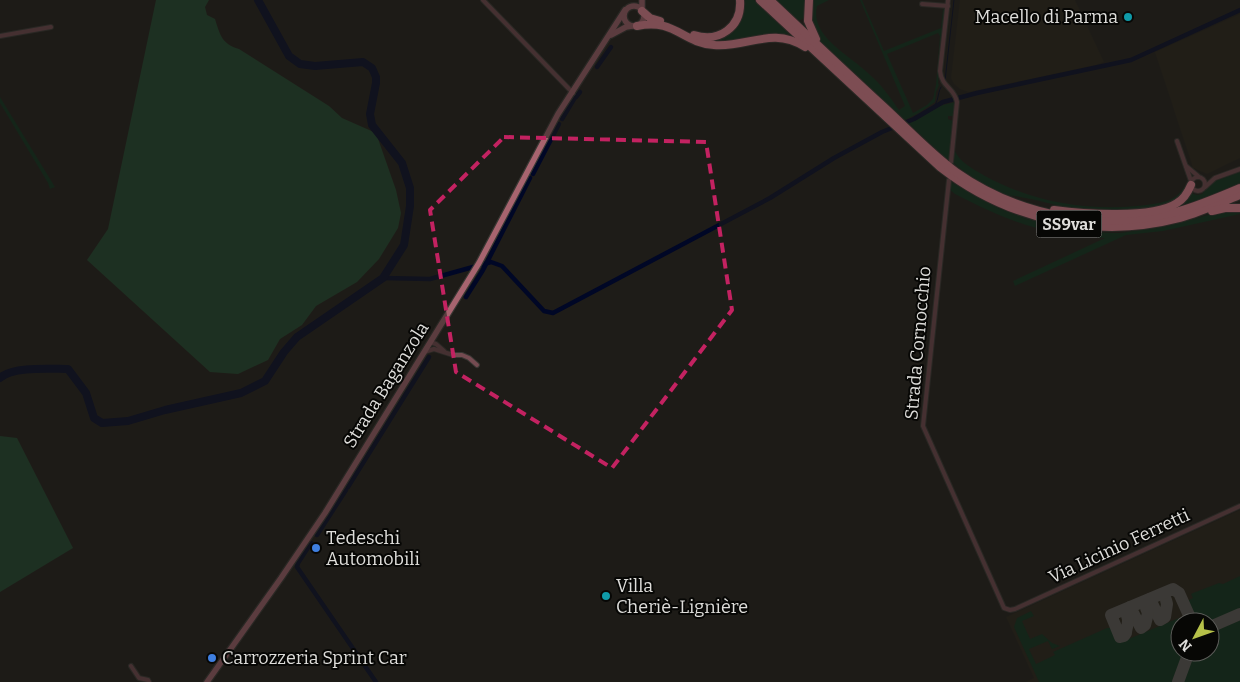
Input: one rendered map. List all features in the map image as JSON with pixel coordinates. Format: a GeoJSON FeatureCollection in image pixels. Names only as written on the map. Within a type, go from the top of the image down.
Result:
{"type":"FeatureCollection","features":[{"type":"Feature","properties":{"kind":"highway"},"geometry":{"type":"LineString","coordinates":[[642,11],[652,19],[694,35],[713,37],[726,32],[734,24],[739,13],[740,0]]}},
{"type":"Feature","properties":{"kind":"highway","name":"SS9var"},"geometry":{"type":"LineString","coordinates":[[760,0],[853,87],[879,107]]}},
{"type":"Feature","properties":{"kind":"highway","name":"SS9var"},"geometry":{"type":"LineString","coordinates":[[770,0],[837,63],[940,167],[963,184],[989,199],[1048,220],[1082,226],[1111,227],[1146,225],[1189,215],[1240,195]]}},
{"type":"Feature","properties":{"kind":"highway"},"geometry":{"type":"LineString","coordinates":[[809,0],[808,18],[812,32],[816,40],[832,55],[837,63]]}},
{"type":"Feature","properties":{"kind":"highway"},"geometry":{"type":"LineString","coordinates":[[635,26],[663,25],[697,41],[714,45],[765,38],[790,39],[808,49],[853,87]]}},
{"type":"Feature","properties":{"kind":"highway","name":"SS9var"},"geometry":{"type":"LineString","coordinates":[[918,144],[965,177],[1008,200],[1066,217],[1126,220],[1156,216],[1182,210],[1240,188]]}},
{"type":"Feature","properties":{"kind":"highway"},"geometry":{"type":"LineString","coordinates":[[1008,200],[1074,212],[1130,213],[1156,210],[1174,205],[1185,196],[1191,183]]}},
{"type":"Feature","properties":{"kind":"highway"},"geometry":{"type":"LineString","coordinates":[[1146,225],[1166,224],[1219,209],[1240,208]]}},
{"type":"Feature","properties":{"kind":"main road","name":"Strada Baganzola"},"geometry":{"type":"LineString","coordinates":[[207,682],[315,529],[479,264],[549,131],[627,9],[638,0]]}},
{"type":"Feature","properties":{"kind":"main road"},"geometry":{"type":"LineString","coordinates":[[611,35],[626,27],[635,26],[644,19],[642,0]]}},
{"type":"Feature","properties":{"kind":"main road"},"geometry":{"type":"LineString","coordinates":[[635,26],[627,24],[624,20],[627,9],[636,6],[642,11]]}},
{"type":"Feature","properties":{"kind":"street"},"geometry":{"type":"LineString","coordinates":[[483,0],[573,93]]}},
{"type":"Feature","properties":{"kind":"street"},"geometry":{"type":"LineString","coordinates":[[948,0],[940,71],[941,80],[956,96],[957,102],[951,162]]}},
{"type":"Feature","properties":{"kind":"street"},"geometry":{"type":"LineString","coordinates":[[922,4],[948,6]]}},
{"type":"Feature","properties":{"kind":"street"},"geometry":{"type":"LineString","coordinates":[[0,36],[52,28]]}},
{"type":"Feature","properties":{"kind":"street"},"geometry":{"type":"LineString","coordinates":[[1177,141],[1191,183],[1196,191],[1200,191],[1216,177]]}},
{"type":"Feature","properties":{"kind":"street"},"geometry":{"type":"LineString","coordinates":[[1185,164],[1205,182],[1204,188]]}},
{"type":"Feature","properties":{"kind":"street"},"geometry":{"type":"LineString","coordinates":[[1191,183],[1194,177],[1216,177],[1240,169]]}},
{"type":"Feature","properties":{"kind":"street","name":"Strada Cornocchio"},"geometry":{"type":"LineString","coordinates":[[949,180],[923,426],[999,599],[1004,608],[1008,610]]}},
{"type":"Feature","properties":{"kind":"street"},"geometry":{"type":"LineString","coordinates":[[436,332],[436,341],[439,348]]}},
{"type":"Feature","properties":{"kind":"street"},"geometry":{"type":"LineString","coordinates":[[430,342],[435,343],[446,352],[469,358],[477,365]]}},
{"type":"Feature","properties":{"kind":"street"},"geometry":{"type":"LineString","coordinates":[[423,353],[430,349],[439,348]]}},
{"type":"Feature","properties":{"kind":"street","name":"Via Licinio Ferretti"},"geometry":{"type":"LineString","coordinates":[[1008,610],[1015,609],[1240,506]]}},
{"type":"Feature","properties":{"kind":"street"},"geometry":{"type":"LineString","coordinates":[[131,666],[139,678],[149,682]]}},
{"type":"Feature","properties":{"kind":"highlighted area"},"geometry":{"type":"Polygon","coordinates":[[[504,137],[706,142],[732,310],[612,468],[456,372],[430,210],[504,137]]]}},
{"type":"Feature","properties":{"kind":"shaded area"},"geometry":{"type":"Polygon","coordinates":[[[960,0],[1075,0],[1104,62],[969,92],[960,89],[951,78],[960,0]]]}},
{"type":"Feature","properties":{"kind":"shaded area"},"geometry":{"type":"Polygon","coordinates":[[[1240,14],[1240,158],[1207,174],[1193,168],[1155,52],[1240,14]]]}},
{"type":"Feature","properties":{"kind":"shaded area"},"geometry":{"type":"Polygon","coordinates":[[[1240,510],[1240,682],[1026,682],[1034,678],[1006,617],[1240,510]]]}},
{"type":"Feature","properties":{"kind":"green space"},"geometry":{"type":"Polygon","coordinates":[[[156,0],[209,0],[205,7],[207,15],[215,19],[225,42],[329,106],[342,118],[376,133],[396,190],[401,213],[398,228],[379,259],[357,282],[316,306],[302,325],[280,339],[268,360],[238,374],[210,372],[87,260],[108,229],[156,0]]]}},
{"type":"Feature","properties":{"kind":"green space"},"geometry":{"type":"Polygon","coordinates":[[[743,0],[754,0],[789,34],[721,43],[710,41],[724,36],[735,27],[739,22],[743,0]]]}},
{"type":"Feature","properties":{"kind":"green space"},"geometry":{"type":"Polygon","coordinates":[[[776,0],[807,0],[804,17],[798,20],[776,0]]]}},
{"type":"Feature","properties":{"kind":"green space"},"geometry":{"type":"Polygon","coordinates":[[[811,0],[829,0],[817,6],[816,17],[819,27],[833,44],[877,82],[899,110],[905,106],[860,0],[862,0],[884,51],[941,28],[943,9],[945,10],[939,85],[935,102],[905,120],[817,38],[811,27],[811,0]],[[938,33],[887,54],[913,113],[933,99],[940,36],[938,33]]]}},
{"type":"Feature","properties":{"kind":"green space"},"geometry":{"type":"Polygon","coordinates":[[[0,97],[55,187],[50,189],[0,103],[0,97]]]}},
{"type":"Feature","properties":{"kind":"green space"},"geometry":{"type":"Polygon","coordinates":[[[955,102],[954,116],[948,116],[948,119],[953,121],[949,161],[908,123],[939,106],[955,102]]]}},
{"type":"Feature","properties":{"kind":"green space"},"geometry":{"type":"Polygon","coordinates":[[[954,149],[959,158],[967,165],[1003,185],[1040,198],[1078,205],[1117,207],[1159,203],[1175,196],[1186,184],[1183,194],[1174,201],[1161,206],[1130,211],[1082,210],[1008,195],[994,190],[952,162],[954,149]]]}},
{"type":"Feature","properties":{"kind":"green space"},"geometry":{"type":"Polygon","coordinates":[[[1240,172],[1240,183],[1199,200],[1174,207],[1191,193],[1202,194],[1212,182],[1240,172]]]}},
{"type":"Feature","properties":{"kind":"green space"},"geometry":{"type":"Polygon","coordinates":[[[951,182],[998,208],[1027,219],[1080,232],[1120,233],[1168,226],[1215,213],[1240,210],[1240,214],[1163,231],[1126,235],[1015,286],[1013,281],[1105,238],[1064,234],[1010,219],[955,194],[950,190],[951,182]]]}},
{"type":"Feature","properties":{"kind":"green space"},"geometry":{"type":"Polygon","coordinates":[[[0,436],[17,438],[73,548],[0,592],[0,436]]]}},
{"type":"Feature","properties":{"kind":"green space"},"geometry":{"type":"Polygon","coordinates":[[[1240,576],[1240,608],[1220,618],[1220,612],[1193,612],[1189,602],[1193,598],[1191,594],[1219,583],[1223,584],[1240,576]]]}},
{"type":"Feature","properties":{"kind":"green space"},"geometry":{"type":"Polygon","coordinates":[[[1031,611],[1034,616],[1022,621],[1030,639],[1042,634],[1052,643],[1060,646],[1052,649],[1048,641],[1029,649],[1036,664],[1055,655],[1053,652],[1107,628],[1113,628],[1119,643],[1170,622],[1170,662],[1180,662],[1172,682],[1039,682],[1014,627],[1017,618],[1031,611]]]}},
{"type":"Feature","properties":{"kind":"green space"},"geometry":{"type":"Polygon","coordinates":[[[1240,620],[1240,682],[1183,682],[1191,662],[1220,662],[1220,629],[1240,620]]]}},
{"type":"Feature","properties":{"kind":"waterway"},"geometry":{"type":"LineString","coordinates":[[0,378],[6,374],[22,370],[68,369],[86,393],[94,418],[102,423],[128,421],[165,410],[241,393],[265,381],[284,352],[297,337],[383,278],[404,245],[410,206],[410,188],[402,163],[372,125],[370,114],[376,83],[376,77],[372,68],[363,62],[315,66],[300,64],[289,56],[258,0]]}},
{"type":"Feature","properties":{"kind":"waterway"},"geometry":{"type":"LineString","coordinates":[[945,81],[954,0]]}},
{"type":"Feature","properties":{"kind":"waterway"},"geometry":{"type":"LineString","coordinates":[[383,278],[430,279],[491,262],[502,266],[544,311],[553,313],[770,198],[834,158],[882,132],[914,119],[943,102],[1131,60],[1240,10]]}},
{"type":"Feature","properties":{"kind":"waterway"},"geometry":{"type":"LineString","coordinates":[[597,67],[611,47]]}},
{"type":"Feature","properties":{"kind":"waterway"},"geometry":{"type":"LineString","coordinates":[[933,107],[941,87]]}},
{"type":"Feature","properties":{"kind":"waterway"},"geometry":{"type":"LineString","coordinates":[[576,97],[580,92]]}},
{"type":"Feature","properties":{"kind":"waterway"},"geometry":{"type":"LineString","coordinates":[[562,119],[574,99]]}},
{"type":"Feature","properties":{"kind":"waterway"},"geometry":{"type":"LineString","coordinates":[[533,174],[559,124]]}},
{"type":"Feature","properties":{"kind":"waterway"},"geometry":{"type":"LineString","coordinates":[[466,297],[483,270],[530,178]]}},
{"type":"Feature","properties":{"kind":"waterway"},"geometry":{"type":"LineString","coordinates":[[348,487],[429,357]]}},
{"type":"Feature","properties":{"kind":"waterway"},"geometry":{"type":"LineString","coordinates":[[317,535],[346,490]]}},
{"type":"Feature","properties":{"kind":"waterway"},"geometry":{"type":"LineString","coordinates":[[311,543],[297,567],[376,682]]}},
{"type":"Feature","properties":{"kind":"taxiway"},"geometry":{"type":"LineString","coordinates":[[1127,616],[1126,633],[1120,637],[1111,615],[1173,589],[1179,593],[1188,612]]}},
{"type":"Feature","properties":{"kind":"taxiway"},"geometry":{"type":"LineString","coordinates":[[1150,599],[1160,620],[1165,617],[1166,600]]}},
{"type":"Feature","properties":{"kind":"taxiway"},"geometry":{"type":"LineString","coordinates":[[1130,607],[1141,628],[1145,625],[1148,613],[1146,608]]}},
{"type":"Feature","properties":{"kind":"taxiway"},"geometry":{"type":"LineString","coordinates":[[1220,623],[1240,614]]}},
{"type":"Feature","properties":{"kind":"taxiway"},"geometry":{"type":"LineString","coordinates":[[1178,682],[1185,662]]}},
{"type":"Feature","properties":{"kind":"place","name":"Macello di Parma"},"geometry":{"type":"Point","coordinates":[1128,17]}},
{"type":"Feature","properties":{"kind":"place","name":"Tedeschi Automobili"},"geometry":{"type":"Point","coordinates":[316,548]}},
{"type":"Feature","properties":{"kind":"place","name":"Villa Cheriè-Lignière"},"geometry":{"type":"Point","coordinates":[606,596]}},
{"type":"Feature","properties":{"kind":"place","name":"Carrozzeria Sprint Car"},"geometry":{"type":"Point","coordinates":[212,658]}}]}
